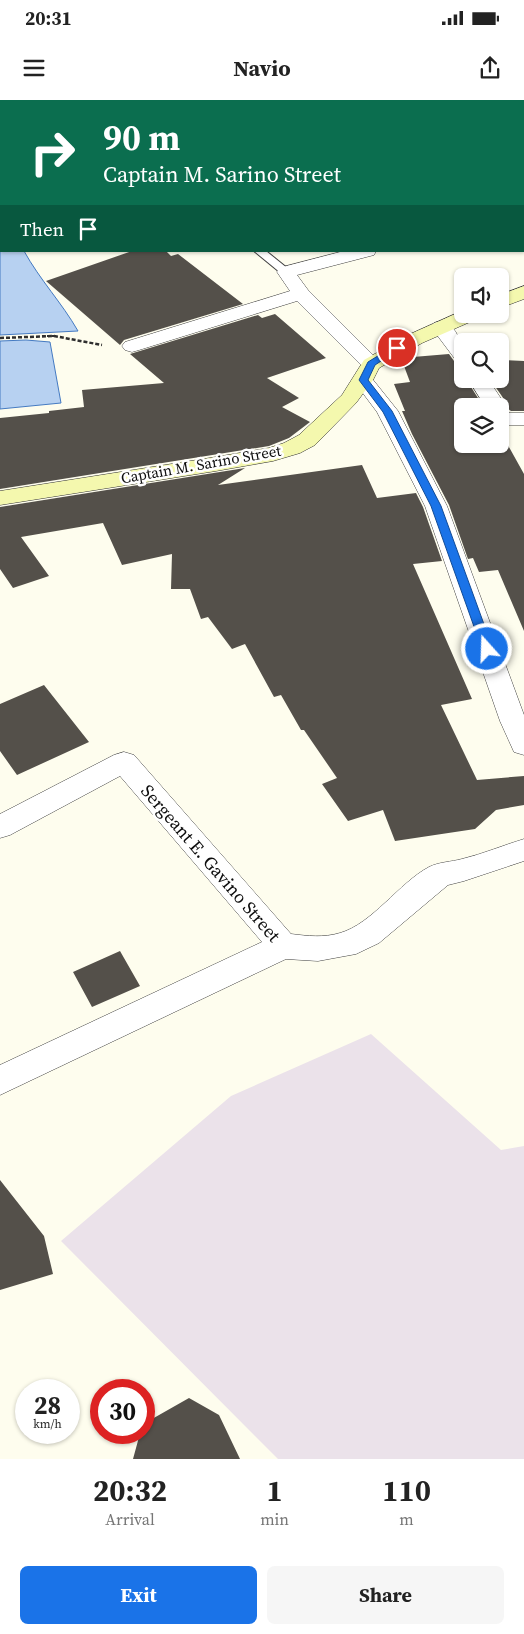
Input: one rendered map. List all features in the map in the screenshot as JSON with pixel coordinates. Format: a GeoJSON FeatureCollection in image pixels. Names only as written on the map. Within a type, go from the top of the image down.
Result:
{"type":"FeatureCollection","features":[{"type":"Feature","properties":{"kind":"street"},"geometry":{"type":"LineString","coordinates":[[363,252],[286,272],[367,372],[436,506],[519,720],[524,746]]}},
{"type":"Feature","properties":{"kind":"street"},"geometry":{"type":"LineString","coordinates":[[509,298],[524,292]]}},
{"type":"Feature","properties":{"kind":"street"},"geometry":{"type":"LineString","coordinates":[[132,346],[302,294]]}},
{"type":"Feature","properties":{"kind":"street","name":"Captain M. Sarino Street"},"geometry":{"type":"LineString","coordinates":[[0,498],[216,464],[273,454],[292,448],[306,440],[349,399],[367,372],[397,348],[454,322]]}},
{"type":"Feature","properties":{"kind":"street"},"geometry":{"type":"LineString","coordinates":[[441,327],[454,344]]}},
{"type":"Feature","properties":{"kind":"street"},"geometry":{"type":"LineString","coordinates":[[509,419],[524,418]]}},
{"type":"Feature","properties":{"kind":"street","name":"Sergeant E. Gavino Street"},"geometry":{"type":"LineString","coordinates":[[0,827],[124,762],[283,946],[0,1081]]}},
{"type":"Feature","properties":{"kind":"street"},"geometry":{"type":"LineString","coordinates":[[283,946],[318,949],[345,945],[368,934],[440,875],[464,870],[524,850]]}},
{"type":"Feature","properties":{"kind":"lane"},"geometry":{"type":"LineString","coordinates":[[260,252],[286,272]]}},
{"type":"Feature","properties":{"kind":"path"},"geometry":{"type":"LineString","coordinates":[[0,338],[54,336],[112,348],[132,346]]}},
{"type":"Feature","properties":{"kind":"shaded area"},"geometry":{"type":"Polygon","coordinates":[[[371,1034],[501,1150],[524,1146],[524,1459],[278,1459],[61,1241],[231,1096],[371,1034]]]}},
{"type":"Feature","properties":{"kind":"water"},"geometry":{"type":"Polygon","coordinates":[[[0,252],[25,252],[78,331],[0,335],[0,252]]]}},
{"type":"Feature","properties":{"kind":"water"},"geometry":{"type":"Polygon","coordinates":[[[26,340],[50,342],[61,403],[0,409],[0,341],[26,340]]]}},
{"type":"Feature","properties":{"kind":"building"},"geometry":{"type":"Polygon","coordinates":[[[129,252],[167,252],[171,256],[178,254],[243,304],[124,340],[120,345],[46,281],[129,252]]]}},
{"type":"Feature","properties":{"kind":"building"},"geometry":{"type":"Polygon","coordinates":[[[275,314],[326,358],[267,378],[299,398],[282,407],[310,422],[289,438],[269,446],[0,489],[0,418],[84,407],[82,390],[164,383],[130,354],[258,315],[262,318],[275,314]]]}},
{"type":"Feature","properties":{"kind":"building"},"geometry":{"type":"Polygon","coordinates":[[[449,354],[454,361],[454,388],[472,388],[478,398],[454,398],[454,453],[509,453],[509,447],[524,474],[524,631],[498,570],[479,572],[473,558],[468,559],[449,505],[402,411],[405,411],[394,384],[410,382],[401,358],[449,354]]]}},
{"type":"Feature","properties":{"kind":"building"},"geometry":{"type":"Polygon","coordinates":[[[509,360],[524,361],[524,411],[511,411],[509,410],[509,398],[503,398],[496,388],[509,388],[509,360]]]}},
{"type":"Feature","properties":{"kind":"building"},"geometry":{"type":"Polygon","coordinates":[[[362,465],[377,498],[416,493],[423,507],[442,561],[413,564],[472,699],[441,705],[477,780],[524,776],[524,805],[496,810],[475,829],[395,841],[383,810],[348,821],[322,784],[337,778],[304,730],[301,730],[281,695],[274,697],[245,644],[232,649],[208,617],[201,619],[190,589],[171,589],[172,554],[122,565],[103,523],[21,537],[49,576],[13,588],[0,569],[0,507],[245,468],[218,485],[362,465]]]}},
{"type":"Feature","properties":{"kind":"building"},"geometry":{"type":"Polygon","coordinates":[[[44,685],[89,742],[17,775],[0,751],[0,704],[44,685]]]}},
{"type":"Feature","properties":{"kind":"building"},"geometry":{"type":"Polygon","coordinates":[[[120,951],[140,986],[92,1007],[73,972],[120,951]]]}},
{"type":"Feature","properties":{"kind":"building"},"geometry":{"type":"Polygon","coordinates":[[[0,1180],[44,1236],[53,1274],[0,1290],[0,1180]]]}},
{"type":"Feature","properties":{"kind":"building"},"geometry":{"type":"Polygon","coordinates":[[[189,1398],[219,1415],[240,1459],[133,1459],[137,1444],[155,1444],[155,1417],[189,1398]]]}},
{"type":"Feature","properties":{"kind":"route"},"geometry":{"type":"LineString","coordinates":[[397,348],[371,364],[364,380],[387,411],[436,506],[487,649]]}}]}
